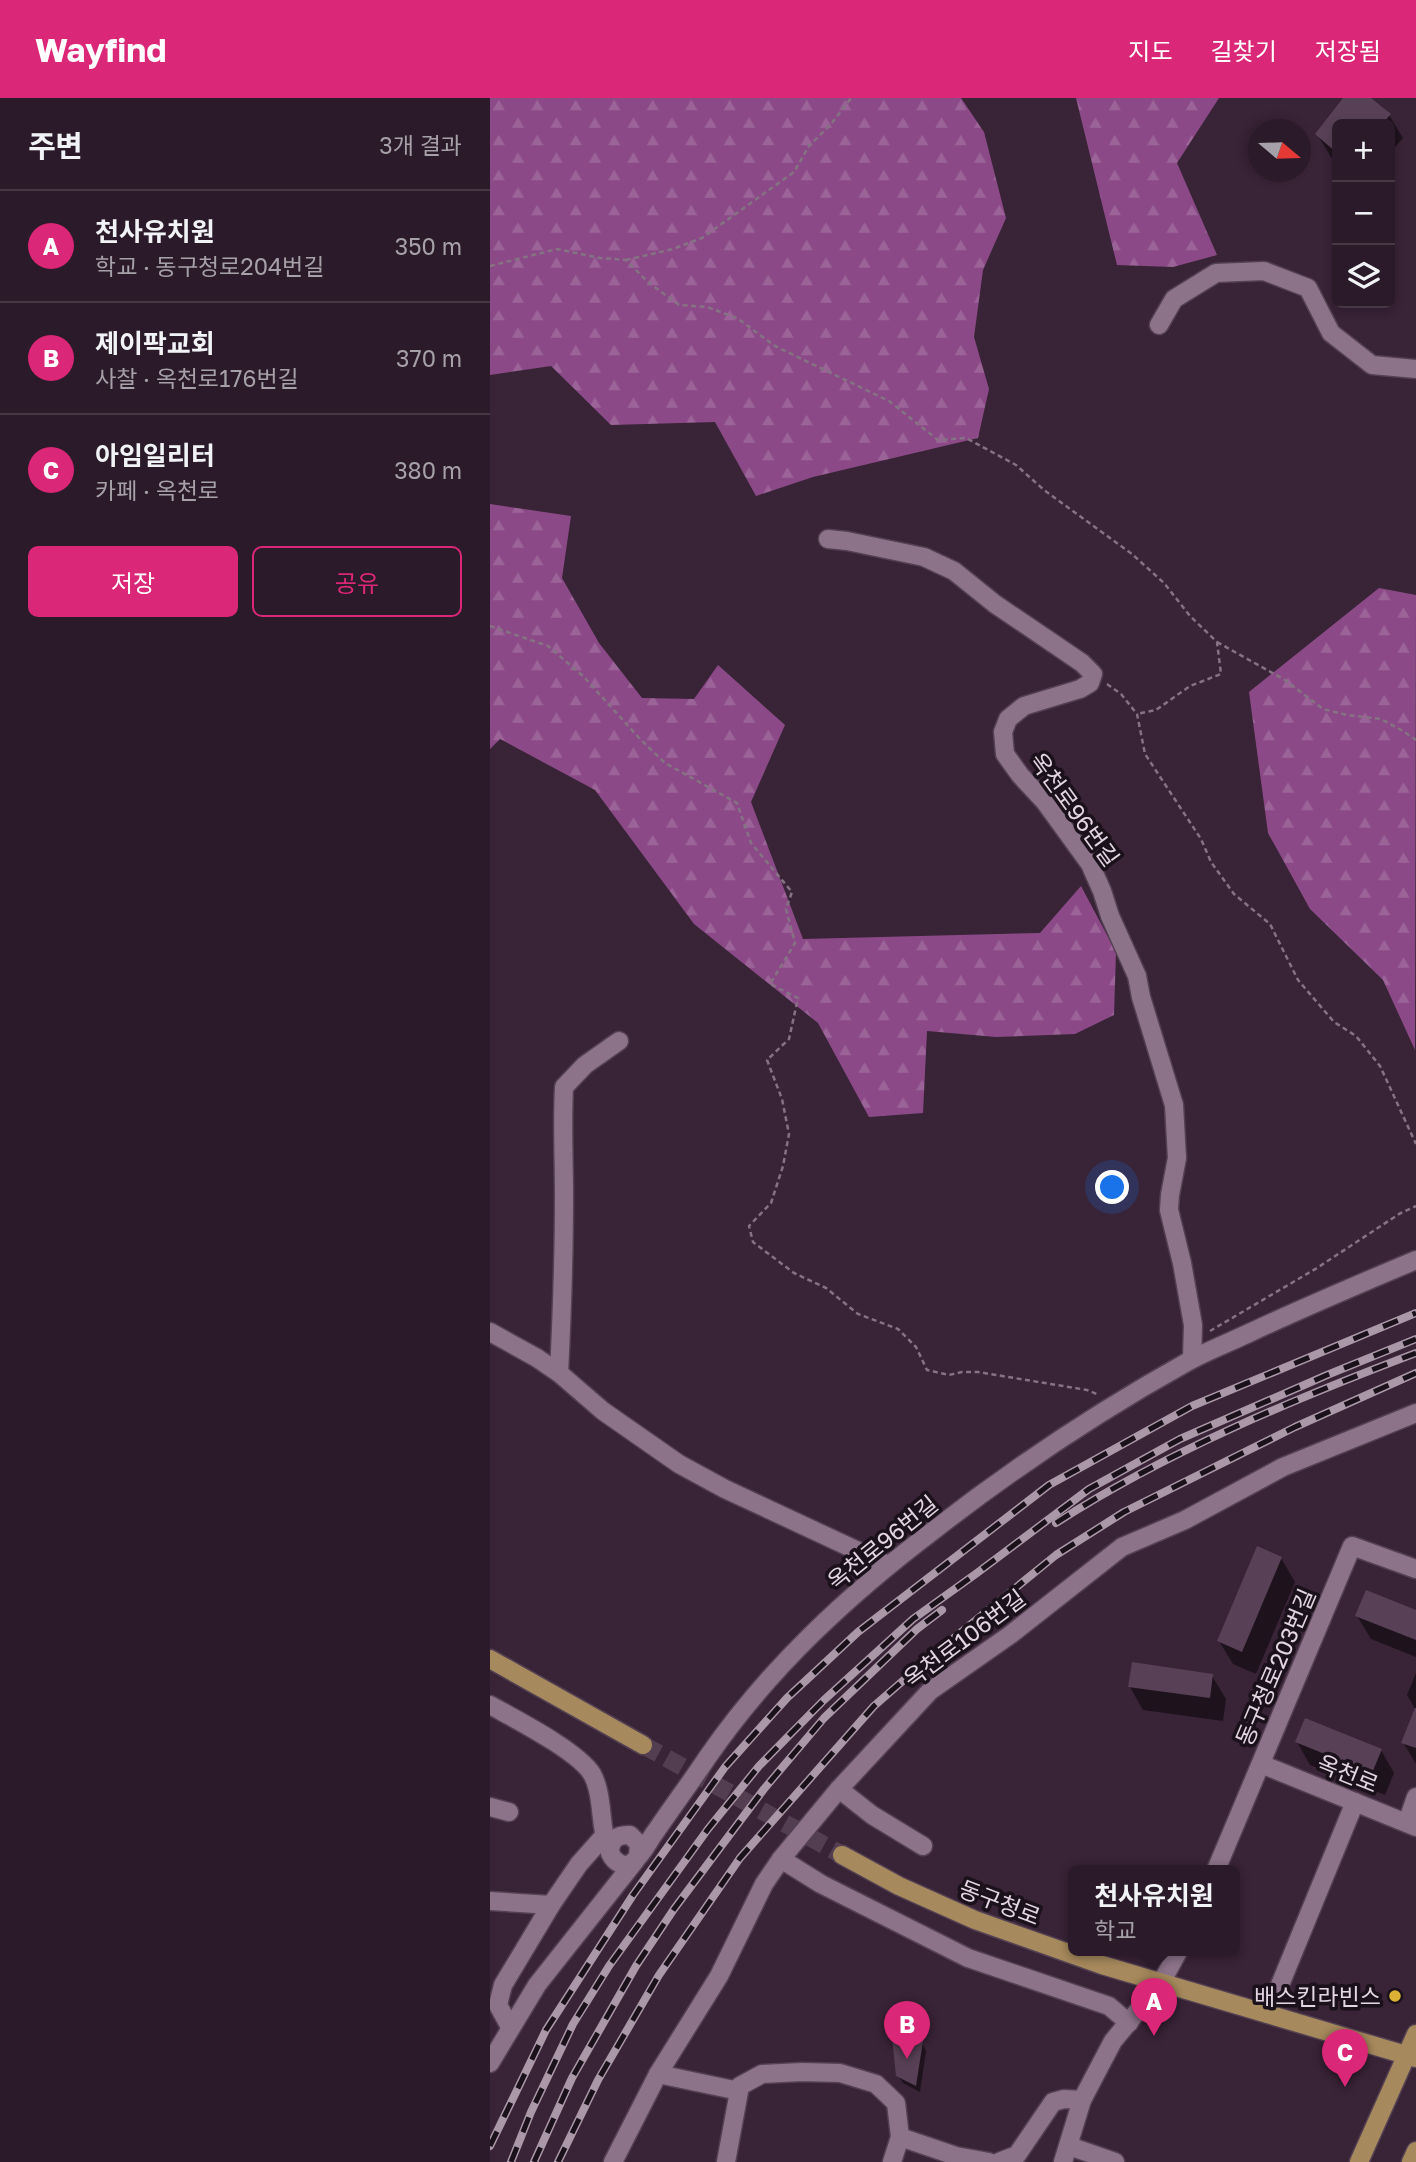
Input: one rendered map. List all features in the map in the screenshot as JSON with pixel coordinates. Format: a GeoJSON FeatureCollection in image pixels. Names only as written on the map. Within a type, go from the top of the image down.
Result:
{"type":"FeatureCollection","features":[{"type":"Feature","properties":{"kind":"main road"},"geometry":{"type":"LineString","coordinates":[[490,1659],[643,1745]]}},
{"type":"Feature","properties":{"kind":"main road","name":"동구청로"},"geometry":{"type":"LineString","coordinates":[[842,1855],[899,1886],[975,1920],[1068,1953]]}},
{"type":"Feature","properties":{"kind":"main road","name":"동구청로"},"geometry":{"type":"LineString","coordinates":[[1077,1956],[1411,2057]]}},
{"type":"Feature","properties":{"kind":"main road"},"geometry":{"type":"LineString","coordinates":[[1359,2162],[1411,2057],[1416,2034]]}},
{"type":"Feature","properties":{"kind":"main road"},"geometry":{"type":"LineString","coordinates":[[1411,2162],[1416,2151]]}},
{"type":"Feature","properties":{"kind":"street"},"geometry":{"type":"LineString","coordinates":[[1159,325],[1174,299],[1216,273],[1264,271],[1308,288],[1331,333],[1372,365],[1416,369]]}},
{"type":"Feature","properties":{"kind":"street"},"geometry":{"type":"LineString","coordinates":[[828,539],[924,557],[954,571],[995,604],[1083,663],[1093,674]]}},
{"type":"Feature","properties":{"kind":"street","name":"옥천로96번길"},"geometry":{"type":"LineString","coordinates":[[1093,674],[1090,683],[1024,706],[1008,719],[1003,732],[1005,754],[1045,802],[1090,864],[1137,976],[1174,1105],[1177,1158],[1169,1210],[1193,1325],[1195,1358]]}},
{"type":"Feature","properties":{"kind":"street"},"geometry":{"type":"LineString","coordinates":[[559,1373],[564,1290],[564,1087],[585,1065],[619,1041]]}},
{"type":"Feature","properties":{"kind":"street","name":"옥천로96번길"},"geometry":{"type":"LineString","coordinates":[[597,1907],[637,1859],[740,1712],[838,1608],[888,1565],[1002,1478],[1073,1429],[1195,1358],[1416,1260]]}},
{"type":"Feature","properties":{"kind":"street"},"geometry":{"type":"LineString","coordinates":[[490,1332],[559,1373],[612,1418],[679,1464],[736,1495],[888,1565]]}},
{"type":"Feature","properties":{"kind":"street","name":"옥천로106번길"},"geometry":{"type":"LineString","coordinates":[[613,2162],[657,2074],[719,1976],[764,1884],[839,1789],[930,1691],[1010,1635],[1122,1547],[1185,1520],[1283,1467],[1416,1413]]}},
{"type":"Feature","properties":{"kind":"street","name":"동구청로203번길"},"geometry":{"type":"LineString","coordinates":[[1218,1865],[1352,1546],[1416,1569]]}},
{"type":"Feature","properties":{"kind":"street"},"geometry":{"type":"LineString","coordinates":[[490,1705],[571,1754],[591,1774],[608,1849],[610,1877],[597,1907],[537,1985],[493,2053]]}},
{"type":"Feature","properties":{"kind":"street","name":"옥천로"},"geometry":{"type":"LineString","coordinates":[[1261,1764],[1412,1825]]}},
{"type":"Feature","properties":{"kind":"street"},"geometry":{"type":"LineString","coordinates":[[839,1789],[872,1815],[923,1846]]}},
{"type":"Feature","properties":{"kind":"street"},"geometry":{"type":"LineString","coordinates":[[1412,1825],[1416,1797]]}},
{"type":"Feature","properties":{"kind":"street"},"geometry":{"type":"LineString","coordinates":[[1268,2014],[1355,1802]]}},
{"type":"Feature","properties":{"kind":"street"},"geometry":{"type":"LineString","coordinates":[[490,1807],[509,1812]]}},
{"type":"Feature","properties":{"kind":"street"},"geometry":{"type":"LineString","coordinates":[[601,1814],[616,1831],[639,1844],[637,1859],[623,1865],[608,1849]]}},
{"type":"Feature","properties":{"kind":"street"},"geometry":{"type":"LineString","coordinates":[[510,2027],[494,2002],[551,1905],[579,1864],[608,1849],[612,1840],[641,1834],[659,1826]]}},
{"type":"Feature","properties":{"kind":"street"},"geometry":{"type":"LineString","coordinates":[[781,1860],[821,1884],[958,1954],[1109,2006],[1129,2023]]}},
{"type":"Feature","properties":{"kind":"street"},"geometry":{"type":"LineString","coordinates":[[490,1901],[551,1905]]}},
{"type":"Feature","properties":{"kind":"street"},"geometry":{"type":"LineString","coordinates":[[1115,2162],[1066,2154],[1082,2101],[1113,2041],[1161,1983],[1176,1956]]}},
{"type":"Feature","properties":{"kind":"street"},"geometry":{"type":"LineString","coordinates":[[726,2162],[740,2086],[762,2074],[840,2073],[876,2084],[896,2103],[900,2137],[891,2162]]}},
{"type":"Feature","properties":{"kind":"street"},"geometry":{"type":"LineString","coordinates":[[657,2074],[739,2091]]}},
{"type":"Feature","properties":{"kind":"street"},"geometry":{"type":"LineString","coordinates":[[999,2162],[1017,2155],[1053,2102],[1064,2099],[1082,2101]]}},
{"type":"Feature","properties":{"kind":"street"},"geometry":{"type":"LineString","coordinates":[[900,2137],[956,2156],[989,2162]]}},
{"type":"Feature","properties":{"kind":"path"},"geometry":{"type":"LineString","coordinates":[[490,266],[557,248],[600,258],[626,260],[702,239],[794,172],[809,146],[851,98]]}},
{"type":"Feature","properties":{"kind":"path"},"geometry":{"type":"LineString","coordinates":[[626,260],[649,283],[679,305],[707,307],[737,317],[775,346],[890,401],[937,440],[966,438],[1016,465],[1044,490],[1132,554],[1164,583],[1190,616],[1217,642],[1286,680],[1323,709],[1381,719],[1416,740]]}},
{"type":"Feature","properties":{"kind":"path"},"geometry":{"type":"LineString","coordinates":[[490,626],[548,646],[584,677],[665,763],[737,803],[751,843],[792,892],[786,909],[795,943],[769,984],[798,998],[789,1039],[767,1060],[782,1099],[789,1134],[783,1166],[771,1203],[750,1226],[753,1242],[794,1273],[826,1288],[858,1314],[898,1329],[916,1347],[927,1370],[948,1376],[962,1372],[978,1372],[1087,1390],[1118,1403]]}},
{"type":"Feature","properties":{"kind":"path"},"geometry":{"type":"LineString","coordinates":[[1137,714],[1156,710],[1190,686],[1221,674],[1217,642]]}},
{"type":"Feature","properties":{"kind":"path"},"geometry":{"type":"LineString","coordinates":[[1093,674],[1121,694],[1137,714],[1145,754],[1234,894],[1270,924],[1298,980],[1334,1022],[1356,1037],[1380,1066],[1416,1144]]}},
{"type":"Feature","properties":{"kind":"path"},"geometry":{"type":"LineString","coordinates":[[1195,1358],[1205,1334],[1416,1206]]}},
{"type":"Feature","properties":{"kind":"green space"},"geometry":{"type":"Polygon","coordinates":[[[490,98],[961,98],[984,132],[1006,218],[983,270],[974,337],[989,389],[978,438],[813,477],[756,496],[715,422],[611,425],[551,366],[490,375],[490,98]]]}},
{"type":"Feature","properties":{"kind":"green space"},"geometry":{"type":"Polygon","coordinates":[[[1076,98],[1219,98],[1177,163],[1217,255],[1173,267],[1117,265],[1076,98]]]}},
{"type":"Feature","properties":{"kind":"green space"},"geometry":{"type":"Polygon","coordinates":[[[490,504],[571,516],[562,578],[599,643],[642,698],[694,699],[718,665],[785,725],[751,802],[803,939],[1040,933],[1081,886],[1116,952],[1114,1015],[1075,1034],[996,1037],[927,1031],[923,1113],[869,1117],[818,1023],[694,924],[595,790],[500,739],[490,749],[490,504]]]}},
{"type":"Feature","properties":{"kind":"green space"},"geometry":{"type":"Polygon","coordinates":[[[1379,588],[1416,595],[1415,1050],[1383,980],[1310,909],[1268,833],[1249,692],[1379,588]]]}},
{"type":"Feature","properties":{"kind":"building"},"geometry":{"type":"Polygon","coordinates":[[[1343,98],[1371,98],[1391,114],[1386,119],[1332,119],[1332,149],[1315,134],[1343,98]]]}},
{"type":"Feature","properties":{"kind":"building"},"geometry":{"type":"Polygon","coordinates":[[[1257,1546],[1282,1557],[1242,1652],[1217,1641],[1257,1546]]]}},
{"type":"Feature","properties":{"kind":"building"},"geometry":{"type":"Polygon","coordinates":[[[1366,1590],[1416,1610],[1416,1640],[1355,1616],[1366,1590]]]}},
{"type":"Feature","properties":{"kind":"building"},"geometry":{"type":"Polygon","coordinates":[[[1132,1662],[1213,1674],[1210,1698],[1128,1687],[1132,1662]]]}},
{"type":"Feature","properties":{"kind":"building"},"geometry":{"type":"Polygon","coordinates":[[[1416,1708],[1416,1748],[1401,1743],[1416,1708]]]}},
{"type":"Feature","properties":{"kind":"building"},"geometry":{"type":"Polygon","coordinates":[[[1305,1718],[1382,1749],[1372,1773],[1295,1742],[1305,1718]]]}},
{"type":"Feature","properties":{"kind":"building"},"geometry":{"type":"Polygon","coordinates":[[[892,2037],[923,2041],[916,2086],[896,2076],[892,2037]]]}},
{"type":"Feature","properties":{"kind":"tunnel"},"geometry":{"type":"LineString","coordinates":[[643,1745],[842,1855]]}},
{"type":"Feature","properties":{"kind":"railway"},"geometry":{"type":"LineString","coordinates":[[490,2146],[546,2030],[633,1895],[725,1767],[787,1698],[858,1632],[1049,1485],[1192,1406],[1416,1313]]}},
{"type":"Feature","properties":{"kind":"railway"},"geometry":{"type":"LineString","coordinates":[[511,2162],[531,2112],[573,2024],[609,1966],[708,1829],[759,1766],[824,1700],[913,1619],[1089,1489],[1180,1439],[1416,1339]]}},
{"type":"Feature","properties":{"kind":"railway"},"geometry":{"type":"LineString","coordinates":[[1056,1523],[1186,1450],[1277,1408],[1416,1353]]}},
{"type":"Feature","properties":{"kind":"railway"},"geometry":{"type":"LineString","coordinates":[[558,2162],[598,2080],[659,1975],[740,1858],[874,1706],[1056,1555],[1124,1512],[1295,1427],[1416,1373]]}},
{"type":"Feature","properties":{"kind":"railway"},"geometry":{"type":"LineString","coordinates":[[534,2162],[572,2078],[636,1966],[674,1909],[764,1789],[824,1718],[917,1629],[942,1610]]}},
{"type":"Feature","properties":{"kind":"place","name":"배스킨라빈스"},"geometry":{"type":"Point","coordinates":[1395,1996]}},
{"type":"Feature","properties":{"kind":"place","name":"천사유치원"},"geometry":{"type":"Point","coordinates":[1154,2036]}},
{"type":"Feature","properties":{"kind":"place","name":"제이팍교회"},"geometry":{"type":"Point","coordinates":[907,2059]}},
{"type":"Feature","properties":{"kind":"place","name":"아임일리터"},"geometry":{"type":"Point","coordinates":[1345,2087]}}]}
